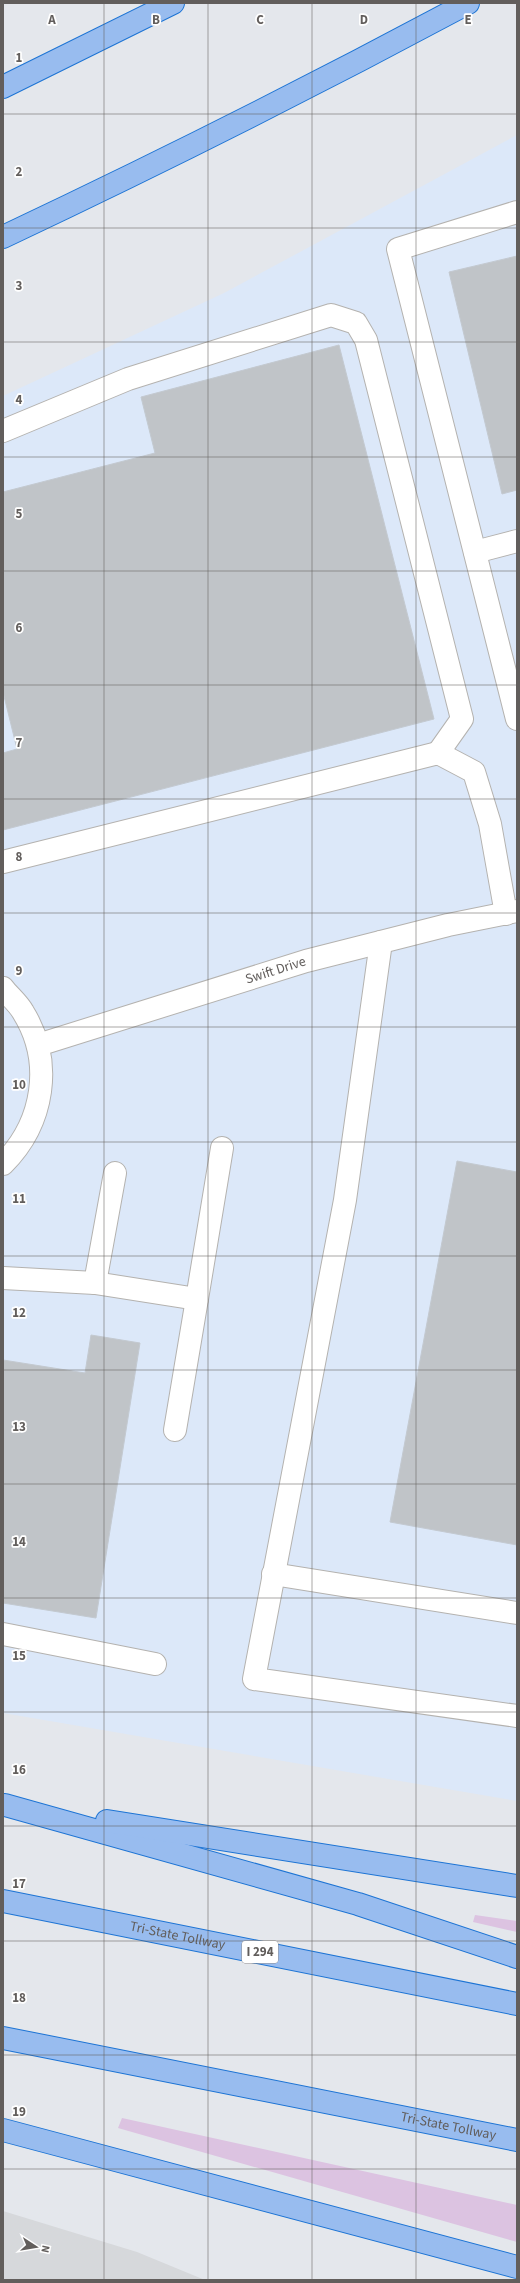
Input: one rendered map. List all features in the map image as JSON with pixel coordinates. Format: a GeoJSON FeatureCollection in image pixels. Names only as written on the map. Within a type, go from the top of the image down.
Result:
{"type":"FeatureCollection","features":[{"type":"Feature","properties":{"kind":"highway"},"geometry":{"type":"LineString","coordinates":[[3,87],[173,3]]}},
{"type":"Feature","properties":{"kind":"highway"},"geometry":{"type":"LineString","coordinates":[[3,237],[118,183],[283,100],[468,3]]}},
{"type":"Feature","properties":{"kind":"highway"},"geometry":{"type":"LineString","coordinates":[[4,1805],[517,1886]]}},
{"type":"Feature","properties":{"kind":"highway"},"geometry":{"type":"LineString","coordinates":[[4,1805],[358,1904],[517,1957]]}},
{"type":"Feature","properties":{"kind":"highway","name":"Tri-State Tollway"},"geometry":{"type":"LineString","coordinates":[[3,1901],[517,2004]]}},
{"type":"Feature","properties":{"kind":"highway","name":"Tri-State Tollway"},"geometry":{"type":"LineString","coordinates":[[3,2038],[517,2140]]}},
{"type":"Feature","properties":{"kind":"highway"},"geometry":{"type":"LineString","coordinates":[[3,2130],[517,2267]]}},
{"type":"Feature","properties":{"kind":"street"},"geometry":{"type":"LineString","coordinates":[[515,705],[398,249],[517,212]]}},
{"type":"Feature","properties":{"kind":"street"},"geometry":{"type":"LineString","coordinates":[[3,431],[128,379],[331,315],[356,323],[366,340],[462,719],[438,753],[3,862]]}},
{"type":"Feature","properties":{"kind":"street"},"geometry":{"type":"LineString","coordinates":[[475,552],[517,541]]}},
{"type":"Feature","properties":{"kind":"street"},"geometry":{"type":"LineString","coordinates":[[438,753],[474,772],[490,824],[511,912]]}},
{"type":"Feature","properties":{"kind":"street","name":"Swift Drive"},"geometry":{"type":"LineString","coordinates":[[38,1045],[306,961],[448,925],[511,912]]}},
{"type":"Feature","properties":{"kind":"street"},"geometry":{"type":"LineString","coordinates":[[381,942],[345,1200],[254,1679],[517,1716]]}},
{"type":"Feature","properties":{"kind":"street"},"geometry":{"type":"LineString","coordinates":[[3,988],[23,1011],[38,1045],[42,1081],[35,1117],[18,1149],[3,1164]]}},
{"type":"Feature","properties":{"kind":"street"},"geometry":{"type":"LineString","coordinates":[[175,1430],[222,1148]]}},
{"type":"Feature","properties":{"kind":"street"},"geometry":{"type":"LineString","coordinates":[[95,1283],[115,1173]]}},
{"type":"Feature","properties":{"kind":"street"},"geometry":{"type":"LineString","coordinates":[[3,1278],[95,1283],[197,1299]]}},
{"type":"Feature","properties":{"kind":"street"},"geometry":{"type":"LineString","coordinates":[[273,1574],[517,1613]]}},
{"type":"Feature","properties":{"kind":"street"},"geometry":{"type":"LineString","coordinates":[[3,1634],[155,1664]]}},
{"type":"Feature","properties":{"kind":"shaded area"},"geometry":{"type":"Polygon","coordinates":[[[517,135],[517,1801],[3,1713],[3,396],[224,293],[517,135]]]}},
{"type":"Feature","properties":{"kind":"shaded area"},"geometry":{"type":"Polygon","coordinates":[[[475,1915],[517,1921],[517,1932],[473,1922],[475,1915]]]}},
{"type":"Feature","properties":{"kind":"shaded area"},"geometry":{"type":"Polygon","coordinates":[[[122,2118],[517,2205],[517,2242],[118,2128],[122,2118]]]}},
{"type":"Feature","properties":{"kind":"shaded area"},"geometry":{"type":"Polygon","coordinates":[[[3,2211],[137,2252],[205,2280],[3,2280],[3,2211]]]}},
{"type":"Feature","properties":{"kind":"building"},"geometry":{"type":"Polygon","coordinates":[[[517,256],[517,490],[502,494],[449,272],[517,256]]]}},
{"type":"Feature","properties":{"kind":"building"},"geometry":{"type":"Polygon","coordinates":[[[339,345],[434,719],[3,830],[3,753],[17,749],[3,692],[3,492],[155,453],[141,397],[339,345]]]}},
{"type":"Feature","properties":{"kind":"building"},"geometry":{"type":"Polygon","coordinates":[[[457,1161],[517,1172],[517,1545],[390,1522],[457,1161]]]}},
{"type":"Feature","properties":{"kind":"building"},"geometry":{"type":"Polygon","coordinates":[[[91,1335],[140,1343],[96,1618],[3,1603],[3,1360],[85,1373],[91,1335]]]}}]}
